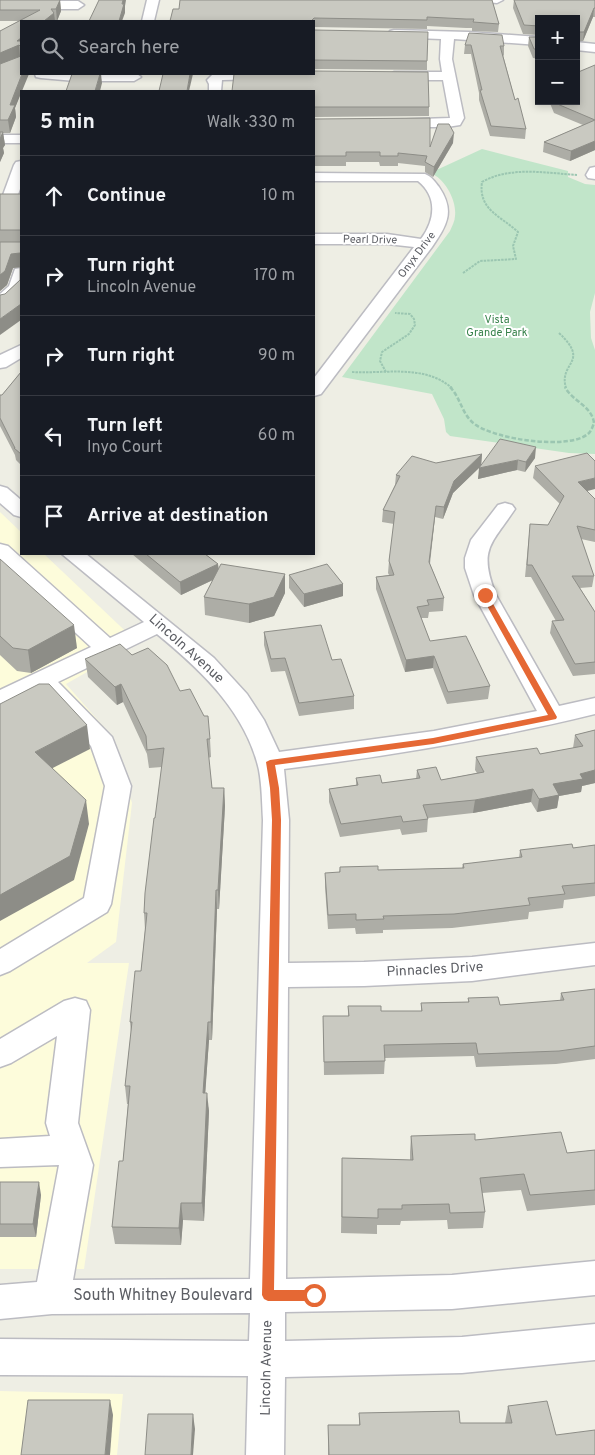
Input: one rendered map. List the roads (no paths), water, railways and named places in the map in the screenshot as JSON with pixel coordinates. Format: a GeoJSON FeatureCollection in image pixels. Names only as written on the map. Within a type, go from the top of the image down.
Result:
{"type":"FeatureCollection","features":[{"type":"Feature","properties":{"kind":"street"},"geometry":{"type":"LineString","coordinates":[[148,20],[153,0]]}},
{"type":"Feature","properties":{"kind":"street"},"geometry":{"type":"LineString","coordinates":[[489,0],[497,0]]}},
{"type":"Feature","properties":{"kind":"street"},"geometry":{"type":"LineString","coordinates":[[0,5],[78,6]]}},
{"type":"Feature","properties":{"kind":"street"},"geometry":{"type":"LineString","coordinates":[[382,34],[448,35],[535,42]]}},
{"type":"Feature","properties":{"kind":"street"},"geometry":{"type":"LineString","coordinates":[[380,123],[455,122],[457,114],[446,59],[448,35]]}},
{"type":"Feature","properties":{"kind":"street"},"geometry":{"type":"LineString","coordinates":[[580,46],[594,47]]}},
{"type":"Feature","properties":{"kind":"street"},"geometry":{"type":"LineString","coordinates":[[47,75],[48,90]]}},
{"type":"Feature","properties":{"kind":"street"},"geometry":{"type":"LineString","coordinates":[[131,90],[135,75]]}},
{"type":"Feature","properties":{"kind":"street"},"geometry":{"type":"LineString","coordinates":[[215,90],[216,84],[214,80],[218,76],[280,75]]}},
{"type":"Feature","properties":{"kind":"street"},"geometry":{"type":"LineString","coordinates":[[378,76],[449,76]]}},
{"type":"Feature","properties":{"kind":"street"},"geometry":{"type":"LineString","coordinates":[[0,139],[20,139]]}},
{"type":"Feature","properties":{"kind":"street"},"geometry":{"type":"LineString","coordinates":[[11,195],[20,168]]}},
{"type":"Feature","properties":{"kind":"street","name":"Onyx Drive"},"geometry":{"type":"LineString","coordinates":[[315,176],[411,176],[426,179],[439,198],[442,214],[438,227],[426,244],[315,389]]}},
{"type":"Feature","properties":{"kind":"street","name":"Pearl Drive"},"geometry":{"type":"LineString","coordinates":[[315,239],[387,240],[426,244]]}},
{"type":"Feature","properties":{"kind":"street"},"geometry":{"type":"LineString","coordinates":[[0,288],[17,274]]}},
{"type":"Feature","properties":{"kind":"street"},"geometry":{"type":"LineString","coordinates":[[0,302],[17,274]]}},
{"type":"Feature","properties":{"kind":"street"},"geometry":{"type":"LineString","coordinates":[[0,363],[20,351]]}},
{"type":"Feature","properties":{"kind":"street"},"geometry":{"type":"LineString","coordinates":[[0,492],[20,510]]}},
{"type":"Feature","properties":{"kind":"street"},"geometry":{"type":"LineString","coordinates":[[504,509],[478,543],[476,553],[477,574],[485,595],[553,717]]}},
{"type":"Feature","properties":{"kind":"street"},"geometry":{"type":"LineString","coordinates":[[0,551],[107,649]]}},
{"type":"Feature","properties":{"kind":"street","name":"Lincoln Avenue"},"geometry":{"type":"LineString","coordinates":[[74,555],[212,669],[235,695],[252,723],[270,762],[276,820],[265,1455]]}},
{"type":"Feature","properties":{"kind":"street"},"geometry":{"type":"LineString","coordinates":[[1,698],[43,680],[159,624]]}},
{"type":"Feature","properties":{"kind":"street"},"geometry":{"type":"LineString","coordinates":[[0,963],[97,904],[118,786],[103,743],[43,680]]}},
{"type":"Feature","properties":{"kind":"street"},"geometry":{"type":"LineString","coordinates":[[270,762],[433,741],[553,717],[595,706]]}},
{"type":"Feature","properties":{"kind":"street","name":"Pinnacles Drive"},"geometry":{"type":"LineString","coordinates":[[274,975],[364,974],[472,968],[595,954]]}},
{"type":"Feature","properties":{"kind":"street"},"geometry":{"type":"LineString","coordinates":[[0,1054],[75,1010],[62,1123],[76,1165],[52,1297]]}},
{"type":"Feature","properties":{"kind":"street"},"geometry":{"type":"LineString","coordinates":[[0,1154],[71,1150]]}},
{"type":"Feature","properties":{"kind":"street","name":"South Whitney Boulevard"},"geometry":{"type":"LineString","coordinates":[[0,1302],[52,1297],[452,1292],[595,1278]]}},
{"type":"Feature","properties":{"kind":"street"},"geometry":{"type":"LineString","coordinates":[[0,1357],[337,1359],[462,1354],[595,1342]]}},
{"type":"Feature","properties":{"kind":"park label","name":"Vista Grande Park"},"geometry":{"type":"Point","coordinates":[497,326]}}]}
